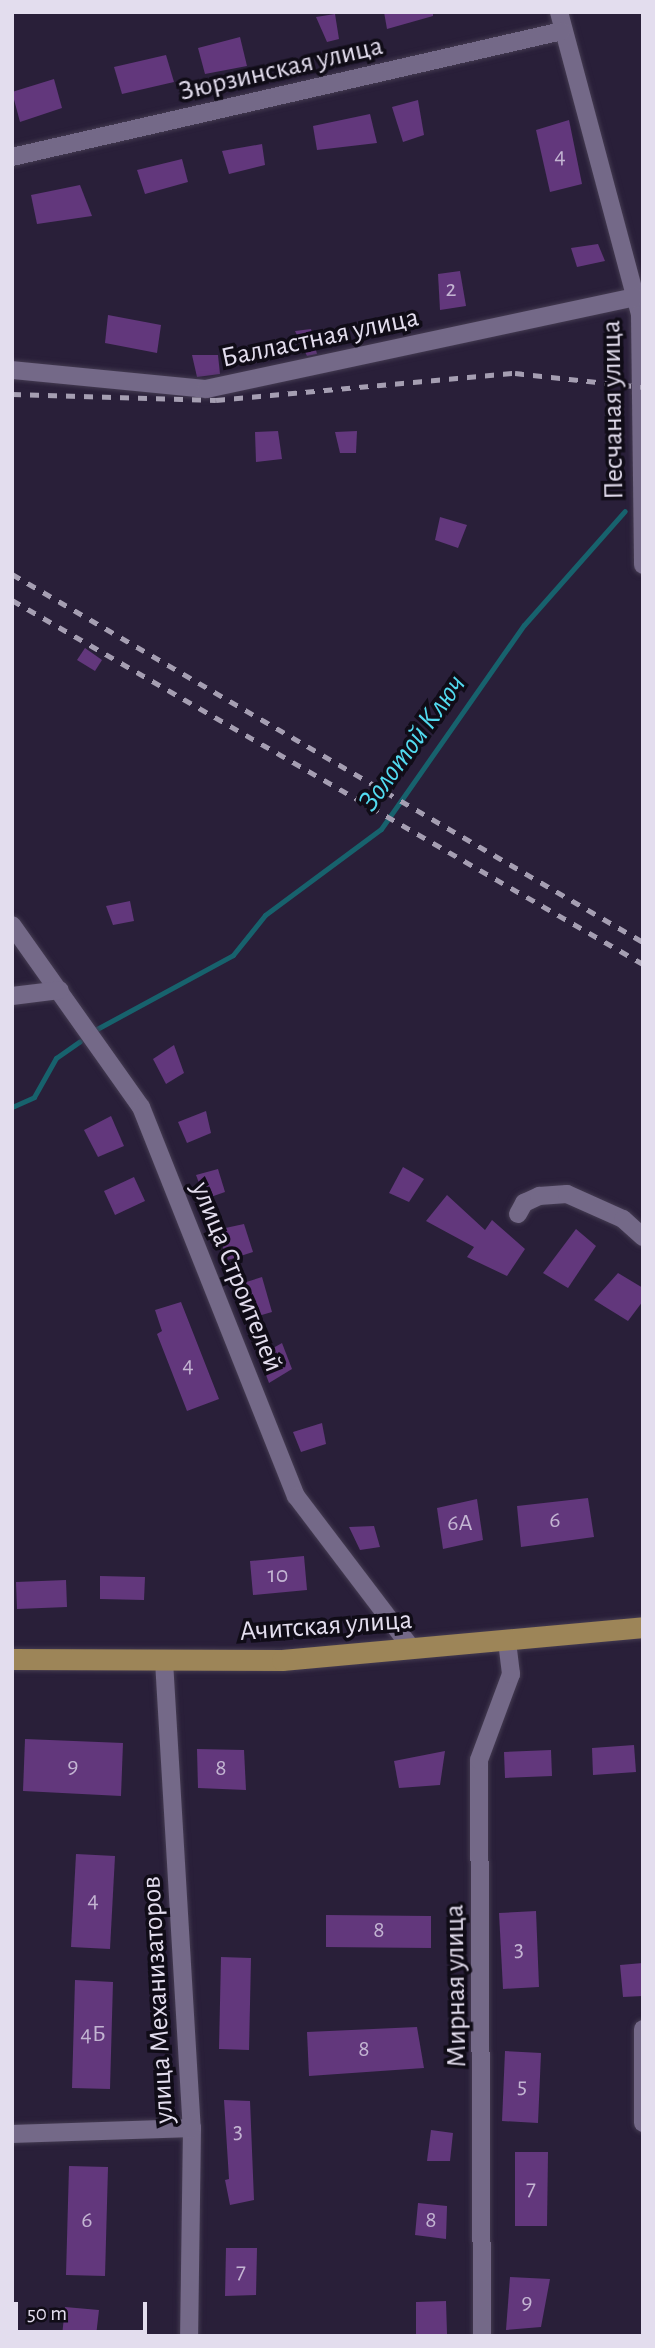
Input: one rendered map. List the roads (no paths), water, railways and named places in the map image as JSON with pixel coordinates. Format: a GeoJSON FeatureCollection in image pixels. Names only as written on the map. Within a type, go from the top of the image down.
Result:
{"type":"FeatureCollection","features":[{"type":"Feature","properties":{"kind":"main road","name":"Ачитская улица"},"geometry":{"type":"LineString","coordinates":[[12,1659],[282,1661],[643,1627]]}},
{"type":"Feature","properties":{"kind":"street","name":"Песчаная улица"},"geometry":{"type":"LineString","coordinates":[[559,12],[639,308],[643,565]]}},
{"type":"Feature","properties":{"kind":"street","name":"Зюрзинская улица"},"geometry":{"type":"LineString","coordinates":[[12,157],[562,31]]}},
{"type":"Feature","properties":{"kind":"street","name":"Балластная улица"},"geometry":{"type":"LineString","coordinates":[[12,370],[206,389],[639,308]]}},
{"type":"Feature","properties":{"kind":"street","name":"улица Строителей"},"geometry":{"type":"LineString","coordinates":[[12,925],[142,1107],[296,1496],[412,1649]]}},
{"type":"Feature","properties":{"kind":"street"},"geometry":{"type":"LineString","coordinates":[[12,996],[60,990]]}},
{"type":"Feature","properties":{"kind":"street"},"geometry":{"type":"LineString","coordinates":[[518,1214],[524,1203],[539,1196],[567,1194],[623,1219],[643,1237]]}},
{"type":"Feature","properties":{"kind":"street","name":"Мирная улица"},"geometry":{"type":"LineString","coordinates":[[482,2336],[479,1760],[511,1674],[507,1641]]}},
{"type":"Feature","properties":{"kind":"street","name":"улица Механизаторов"},"geometry":{"type":"LineString","coordinates":[[164,1661],[192,2128],[189,2336]]}},
{"type":"Feature","properties":{"kind":"street"},"geometry":{"type":"LineString","coordinates":[[643,2029],[643,2123]]}},
{"type":"Feature","properties":{"kind":"street"},"geometry":{"type":"LineString","coordinates":[[12,2134],[192,2128]]}},
{"type":"Feature","properties":{"kind":"waterway","name":"Золотой Ключ"},"geometry":{"type":"LineString","coordinates":[[95,1030],[233,955],[265,915],[381,829],[524,625],[625,511]]}},
{"type":"Feature","properties":{"kind":"waterway","name":"Золотой Ключ"},"geometry":{"type":"LineString","coordinates":[[12,1107],[34,1097],[56,1058],[80,1041]]}},
{"type":"Feature","properties":{"kind":"railway"},"geometry":{"type":"LineString","coordinates":[[12,394],[216,400],[515,373],[643,387]]}},
{"type":"Feature","properties":{"kind":"railway"},"geometry":{"type":"LineString","coordinates":[[12,574],[643,942]]}},
{"type":"Feature","properties":{"kind":"railway"},"geometry":{"type":"LineString","coordinates":[[12,600],[643,964]]}}]}
